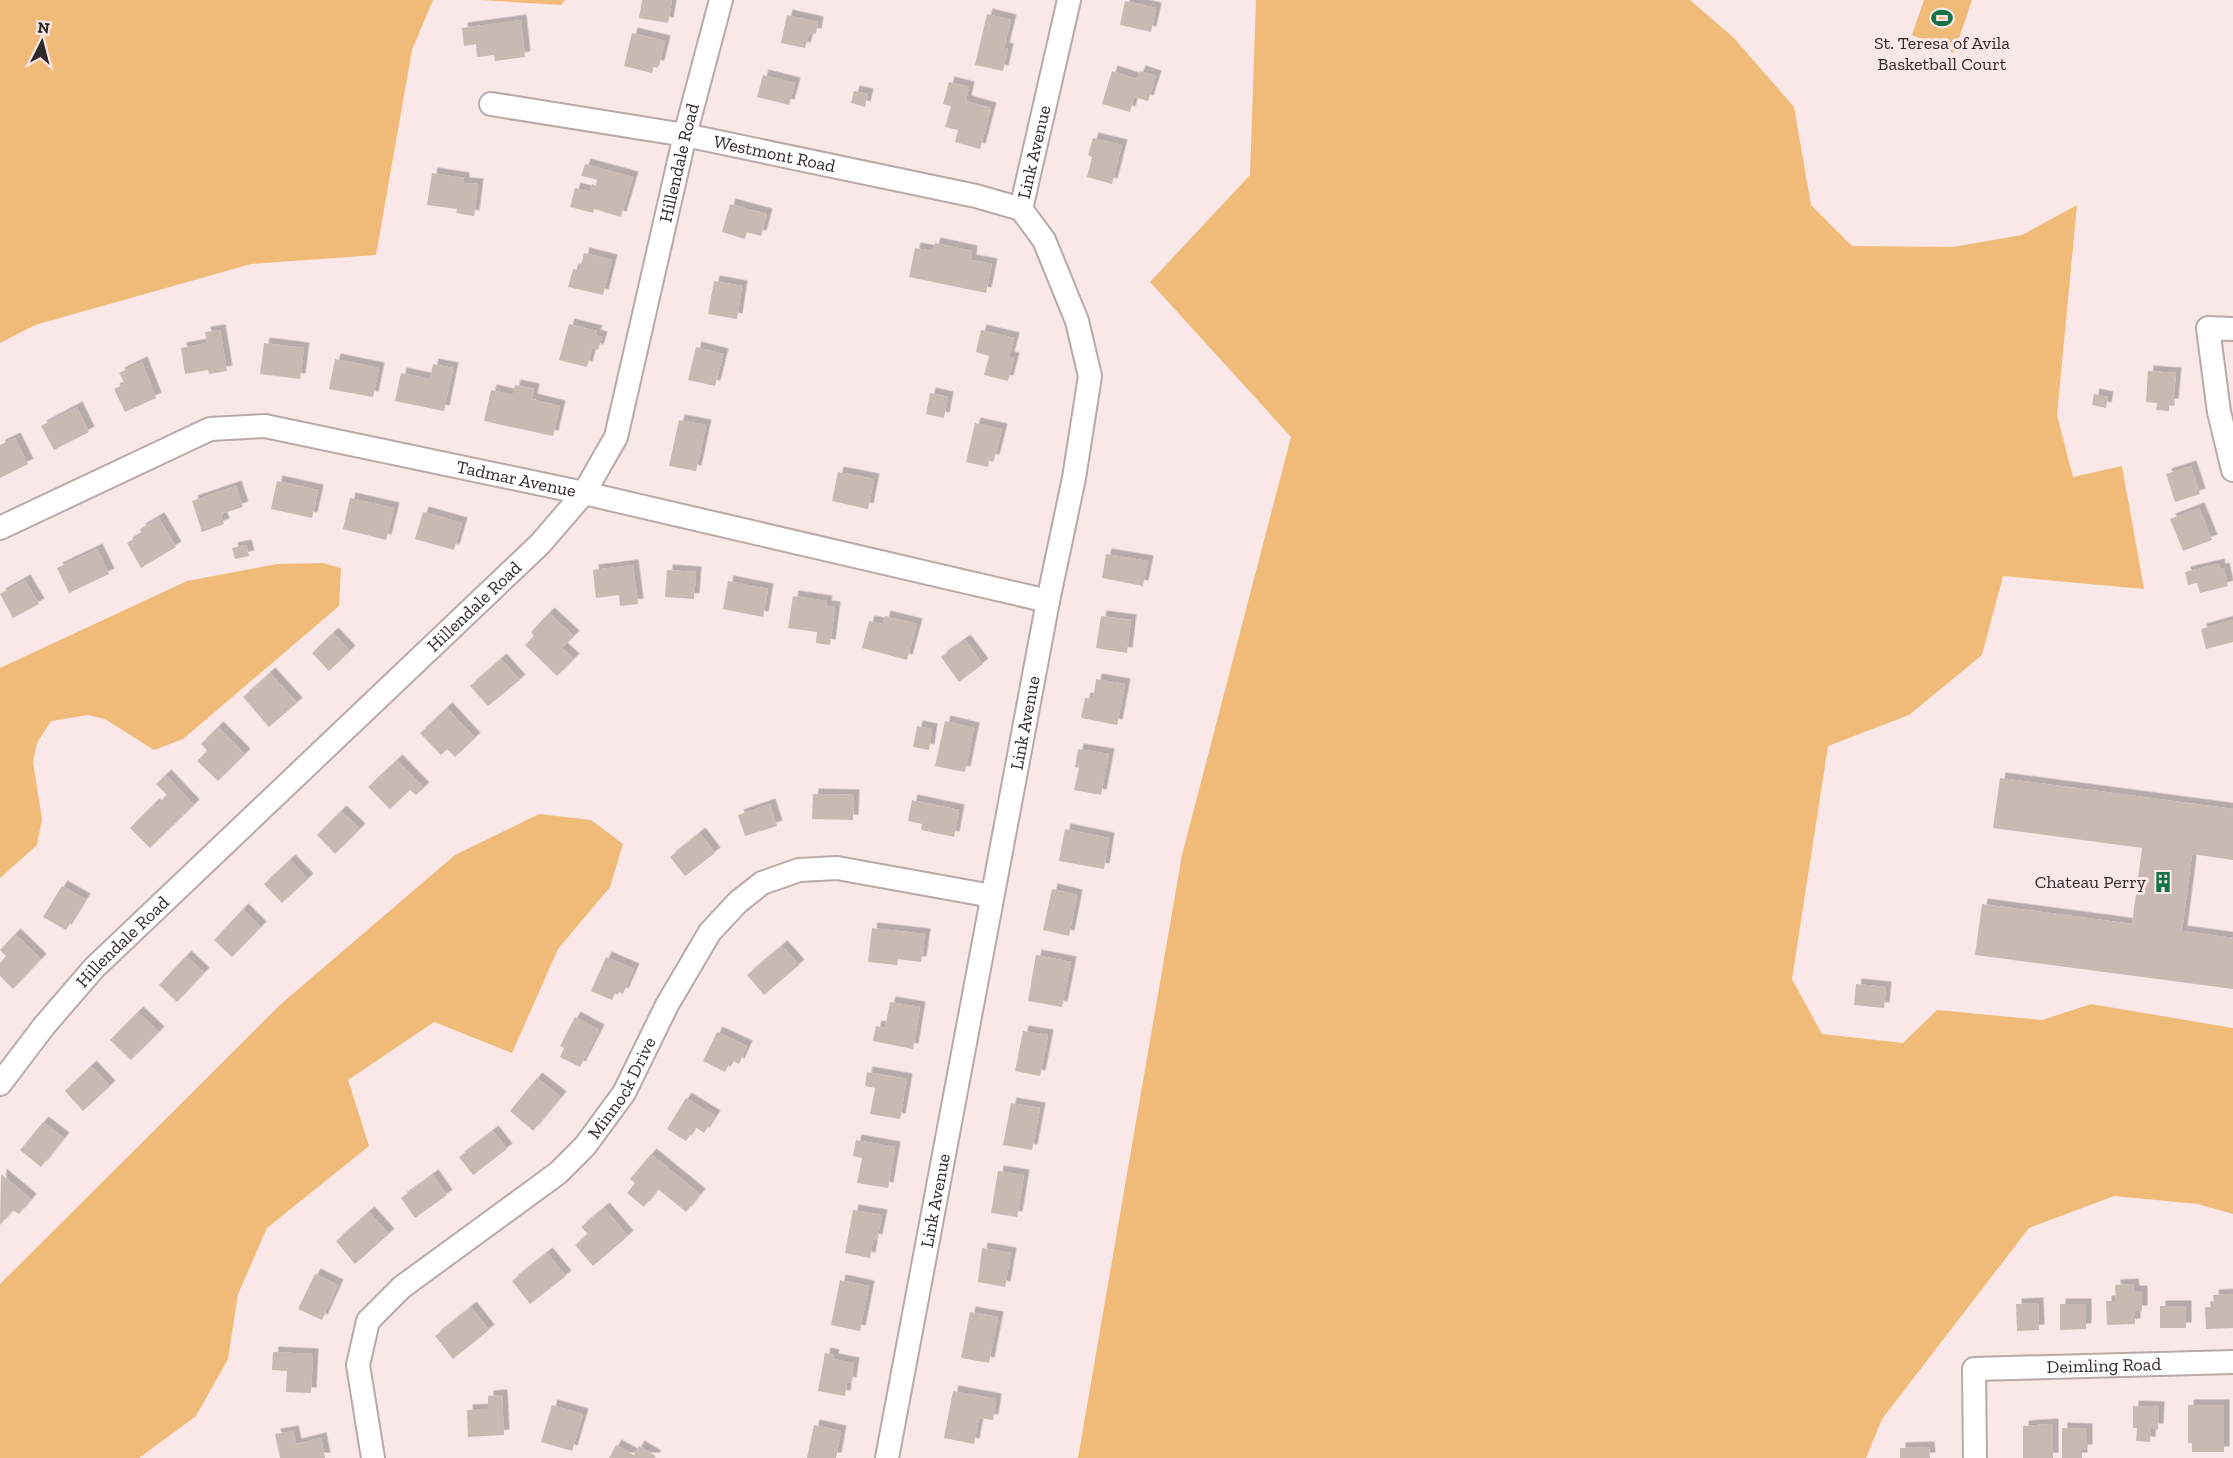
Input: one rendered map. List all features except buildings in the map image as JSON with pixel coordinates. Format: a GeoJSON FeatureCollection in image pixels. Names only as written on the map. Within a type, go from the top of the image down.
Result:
{"type":"FeatureCollection","features":[{"type":"Feature","properties":{"kind":"street","name":"Hillendale Road"},"geometry":{"type":"LineString","coordinates":[[0,1084],[44,1026],[94,968],[540,544],[584,493],[616,437],[685,135],[721,0]]}},
{"type":"Feature","properties":{"kind":"street","name":"Link Avenue"},"geometry":{"type":"LineString","coordinates":[[886,1458],[1048,601],[1074,478],[1090,376],[1077,321],[1044,240],[1021,209],[1069,0]]}},
{"type":"Feature","properties":{"kind":"street","name":"Westmont Road"},"geometry":{"type":"LineString","coordinates":[[491,104],[685,135],[976,196],[1021,209]]}},
{"type":"Feature","properties":{"kind":"street"},"geometry":{"type":"LineString","coordinates":[[2233,329],[2208,328],[2219,412],[2233,470]]}},
{"type":"Feature","properties":{"kind":"street","name":"Tadmar Avenue"},"geometry":{"type":"LineString","coordinates":[[0,528],[210,429],[265,426],[584,493],[1048,601]]}},
{"type":"Feature","properties":{"kind":"street","name":"Minnock Drive"},"geometry":{"type":"LineString","coordinates":[[373,1458],[358,1365],[368,1321],[402,1287],[558,1173],[585,1146],[624,1093],[667,1005],[710,932],[738,902],[762,883],[799,870],[837,868],[992,896]]}},
{"type":"Feature","properties":{"kind":"street","name":"Deimling Road"},"geometry":{"type":"LineString","coordinates":[[1976,1458],[1974,1369],[2233,1362]]}},
{"type":"Feature","properties":{"kind":"shaded area"},"geometry":{"type":"Polygon","coordinates":[[[0,0],[433,0],[412,50],[376,255],[251,264],[35,325],[0,343],[0,0]]]}},
{"type":"Feature","properties":{"kind":"shaded area"},"geometry":{"type":"Polygon","coordinates":[[[481,0],[565,0],[561,5],[481,0]]]}},
{"type":"Feature","properties":{"kind":"shaded area"},"geometry":{"type":"Polygon","coordinates":[[[1256,0],[1690,0],[1734,38],[1794,107],[1811,205],[1852,246],[1953,247],[2022,235],[2077,205],[2057,415],[2073,477],[2122,466],[2144,589],[2003,576],[1982,655],[1909,715],[1828,746],[1792,979],[1822,1034],[1903,1043],[1937,1010],[2042,1020],[2091,1004],[2233,1028],[2233,1214],[2198,1204],[2114,1196],[2029,1228],[1882,1419],[1866,1458],[1078,1458],[1182,855],[1291,437],[1150,282],[1250,175],[1256,0]]]}},
{"type":"Feature","properties":{"kind":"shaded area","name":"St. Teresa of Avila Basketball Court"},"geometry":{"type":"Polygon","coordinates":[[[1924,0],[1972,0],[1954,53],[1912,35],[1924,0]]]}},
{"type":"Feature","properties":{"kind":"shaded area"},"geometry":{"type":"Polygon","coordinates":[[[323,563],[341,568],[339,606],[183,739],[154,750],[105,719],[88,715],[51,721],[37,743],[33,762],[42,819],[37,845],[0,878],[0,668],[187,581],[277,564],[323,563]]]}},
{"type":"Feature","properties":{"kind":"shaded area"},"geometry":{"type":"Polygon","coordinates":[[[539,814],[591,820],[623,844],[610,887],[558,949],[512,1053],[434,1022],[348,1080],[369,1146],[267,1228],[238,1294],[228,1359],[196,1416],[139,1458],[0,1458],[0,1284],[281,1004],[455,855],[539,814]]]}},
{"type":"Feature","properties":{"kind":"place","name":"St. Teresa of Avila Basketball Court"},"geometry":{"type":"Point","coordinates":[1942,18]}},
{"type":"Feature","properties":{"kind":"place","name":"Chateau Perry"},"geometry":{"type":"Point","coordinates":[2163,882]}}]}
